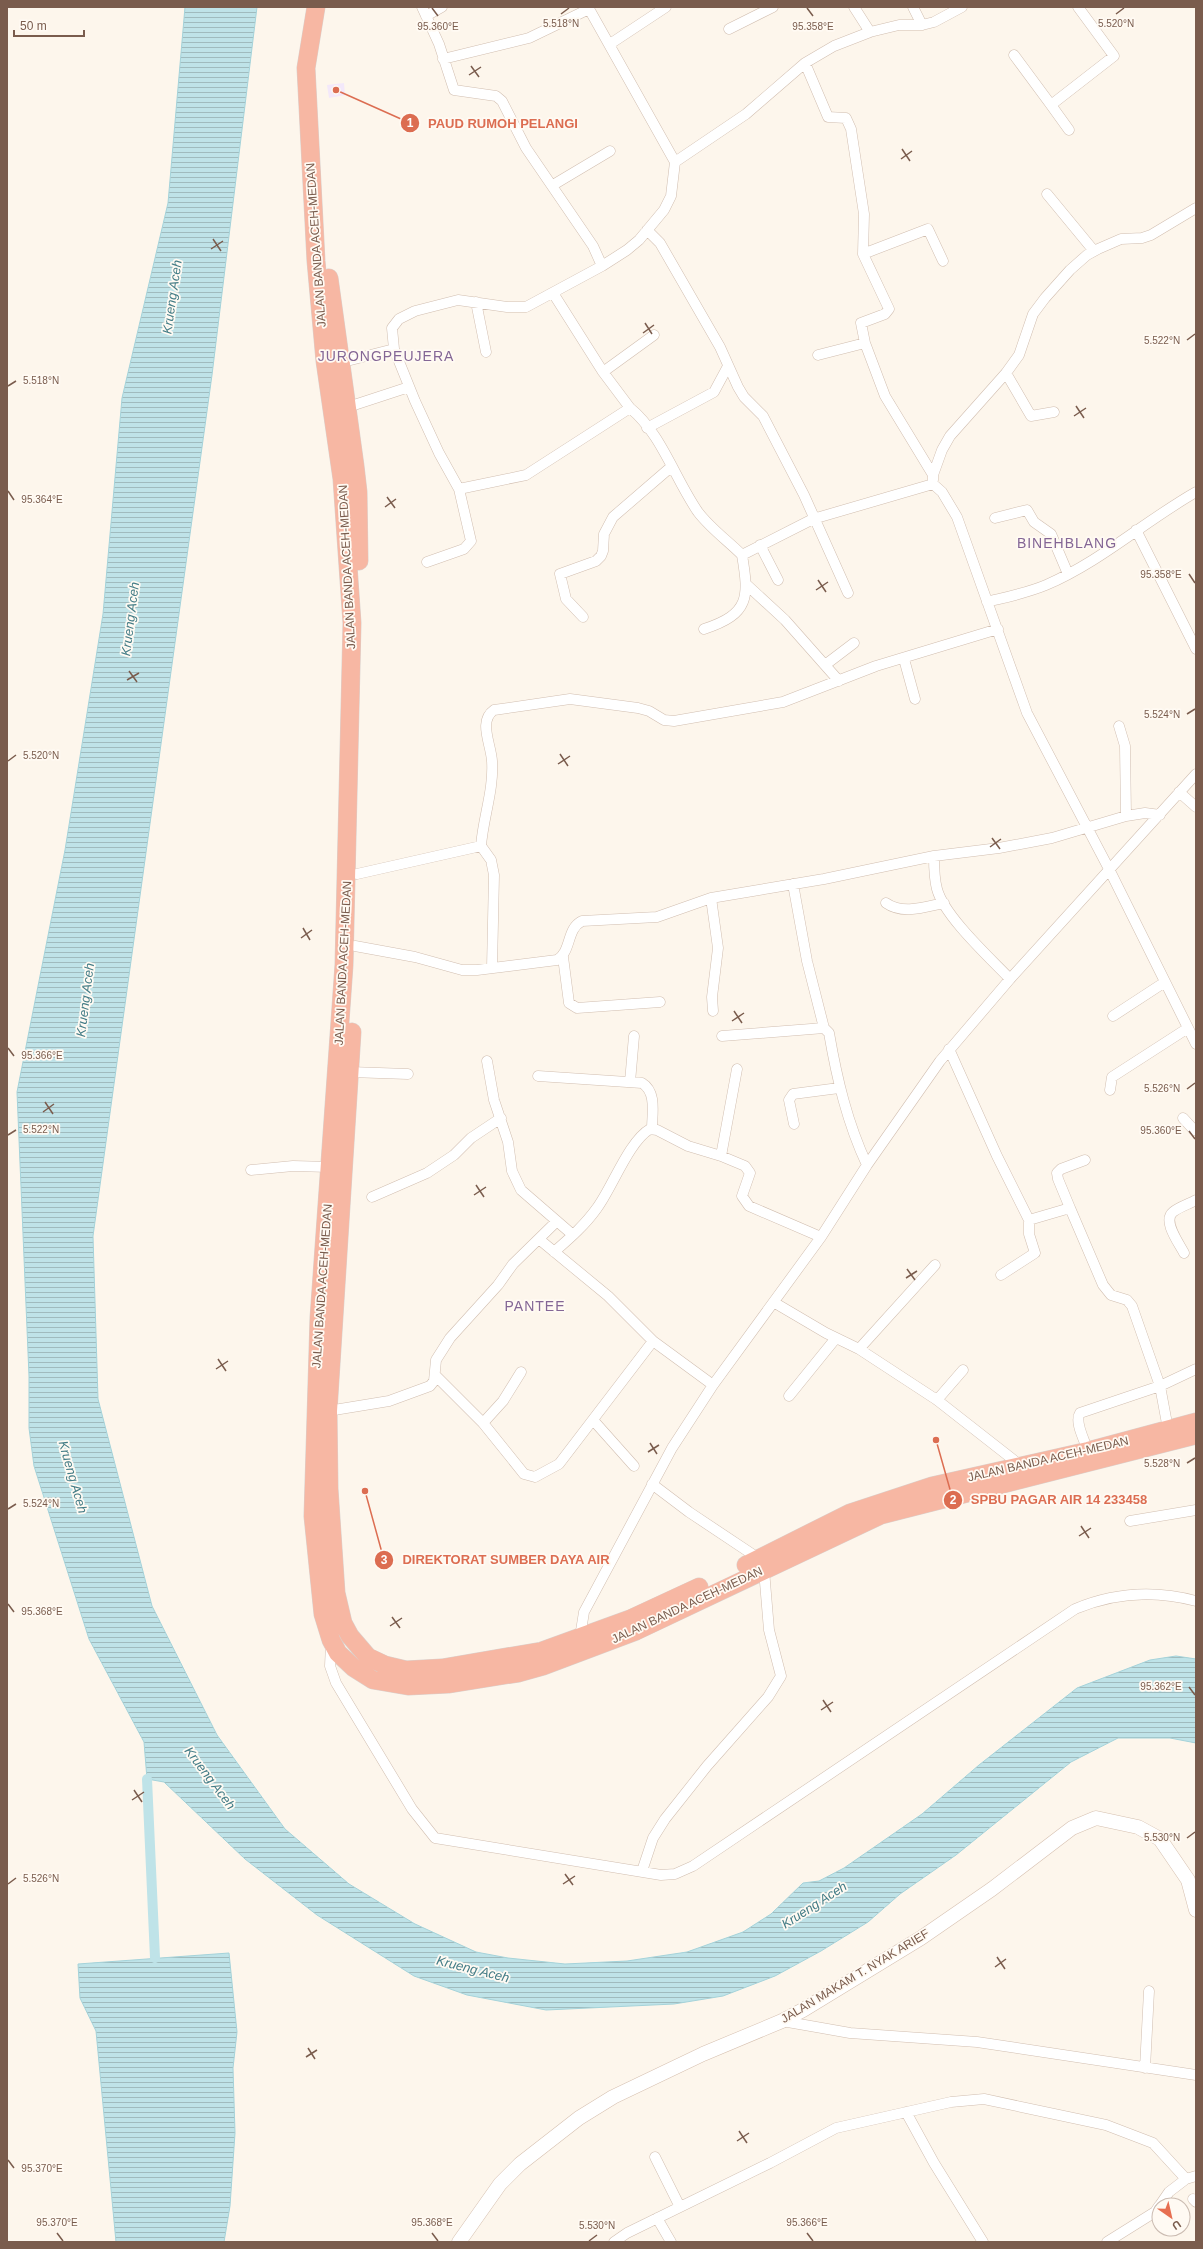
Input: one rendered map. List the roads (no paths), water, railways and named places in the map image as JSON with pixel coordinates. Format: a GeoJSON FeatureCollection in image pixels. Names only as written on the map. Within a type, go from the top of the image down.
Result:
{"type":"FeatureCollection","features":[{"type":"Feature","properties":{"kind":"highway","name":"JALAN BANDA ACEH-MEDAN"},"geometry":{"type":"LineString","coordinates":[[316,7],[306,68],[319,213],[329,276],[339,364],[348,407],[358,492],[362,658],[355,946],[350,1072],[319,1318],[313,1516],[323,1614],[331,1640],[338,1653],[354,1668],[373,1680],[408,1686],[448,1684],[518,1673],[543,1666],[636,1631],[761,1564],[850,1513],[932,1486],[1020,1465],[1090,1457],[1168,1429],[1196,1422]]}},
{"type":"Feature","properties":{"kind":"highway","name":"JALAN BANDA ACEH-MEDAN"},"geometry":{"type":"LineString","coordinates":[[327,7],[318,47],[317,69],[319,213],[325,362],[342,479],[352,623],[349,807],[328,1411],[329,1489],[336,1593],[343,1623],[350,1636],[368,1657],[385,1665],[406,1670],[442,1668],[542,1651],[630,1619],[881,1515],[1090,1457],[1196,1435]]}},
{"type":"Feature","properties":{"kind":"street"},"geometry":{"type":"LineString","coordinates":[[442,7],[424,11],[454,90],[496,96],[502,101],[526,148],[553,185],[593,246],[602,266]]}},
{"type":"Feature","properties":{"kind":"street"},"geometry":{"type":"LineString","coordinates":[[610,44],[666,7]]}},
{"type":"Feature","properties":{"kind":"street"},"geometry":{"type":"LineString","coordinates":[[729,29],[773,7]]}},
{"type":"Feature","properties":{"kind":"street"},"geometry":{"type":"LineString","coordinates":[[854,7],[870,32]]}},
{"type":"Feature","properties":{"kind":"street"},"geometry":{"type":"LineString","coordinates":[[913,7],[922,25]]}},
{"type":"Feature","properties":{"kind":"street"},"geometry":{"type":"LineString","coordinates":[[675,162],[746,114],[805,63],[852,38],[898,25],[922,25],[941,20],[962,7]]}},
{"type":"Feature","properties":{"kind":"street"},"geometry":{"type":"LineString","coordinates":[[1052,105],[1114,56],[1078,7]]}},
{"type":"Feature","properties":{"kind":"street"},"geometry":{"type":"LineString","coordinates":[[427,562],[464,549],[471,543],[459,489],[439,454],[409,388],[394,349],[392,328],[404,316],[448,301],[458,300],[520,308],[539,302],[602,266],[627,250],[647,230],[669,203],[675,162],[610,44],[588,8],[529,38],[443,59]]}},
{"type":"Feature","properties":{"kind":"street"},"geometry":{"type":"LineString","coordinates":[[1014,55],[1052,105],[1068,130]]}},
{"type":"Feature","properties":{"kind":"street"},"geometry":{"type":"LineString","coordinates":[[805,63],[828,117],[843,117],[848,120],[864,214],[863,254],[889,310],[885,314],[861,323],[865,343],[885,396],[933,480],[957,516],[1027,713],[1109,869],[1196,1044]]}},
{"type":"Feature","properties":{"kind":"street"},"geometry":{"type":"LineString","coordinates":[[553,185],[610,151]]}},
{"type":"Feature","properties":{"kind":"street"},"geometry":{"type":"LineString","coordinates":[[1047,194],[1094,251]]}},
{"type":"Feature","properties":{"kind":"street"},"geometry":{"type":"LineString","coordinates":[[933,480],[942,450],[950,436],[1006,373],[1019,355],[1033,314],[1070,270],[1094,251],[1121,239],[1142,238],[1151,235],[1196,208]]}},
{"type":"Feature","properties":{"kind":"street"},"geometry":{"type":"LineString","coordinates":[[863,254],[928,228],[943,260]]}},
{"type":"Feature","properties":{"kind":"street"},"geometry":{"type":"LineString","coordinates":[[647,230],[660,243],[720,347],[744,397],[763,416],[804,495],[813,519],[848,593]]}},
{"type":"Feature","properties":{"kind":"street"},"geometry":{"type":"LineString","coordinates":[[553,293],[603,372],[630,408],[643,419],[698,512],[742,555],[747,585],[745,599],[742,605],[716,625],[704,629]]}},
{"type":"Feature","properties":{"kind":"street"},"geometry":{"type":"LineString","coordinates":[[476,302],[486,352]]}},
{"type":"Feature","properties":{"kind":"street"},"geometry":{"type":"LineString","coordinates":[[603,372],[654,335]]}},
{"type":"Feature","properties":{"kind":"street"},"geometry":{"type":"LineString","coordinates":[[818,355],[865,343]]}},
{"type":"Feature","properties":{"kind":"street"},"geometry":{"type":"LineString","coordinates":[[339,364],[394,349]]}},
{"type":"Feature","properties":{"kind":"street"},"geometry":{"type":"LineString","coordinates":[[647,428],[714,392],[728,366]]}},
{"type":"Feature","properties":{"kind":"street"},"geometry":{"type":"LineString","coordinates":[[1006,373],[1031,416],[1054,412]]}},
{"type":"Feature","properties":{"kind":"street"},"geometry":{"type":"LineString","coordinates":[[348,407],[409,388]]}},
{"type":"Feature","properties":{"kind":"street"},"geometry":{"type":"LineString","coordinates":[[459,489],[526,475],[630,408]]}},
{"type":"Feature","properties":{"kind":"street"},"geometry":{"type":"LineString","coordinates":[[583,618],[566,599],[560,574],[596,561],[604,551],[604,534],[613,517],[671,466]]}},
{"type":"Feature","properties":{"kind":"street"},"geometry":{"type":"LineString","coordinates":[[742,555],[760,544],[813,519],[933,480]]}},
{"type":"Feature","properties":{"kind":"street"},"geometry":{"type":"LineString","coordinates":[[987,602],[1029,592],[1068,574],[1196,492]]}},
{"type":"Feature","properties":{"kind":"street"},"geometry":{"type":"LineString","coordinates":[[995,518],[1027,510],[1034,522],[1051,534],[1068,574]]}},
{"type":"Feature","properties":{"kind":"street"},"geometry":{"type":"LineString","coordinates":[[1136,530],[1196,649]]}},
{"type":"Feature","properties":{"kind":"street"},"geometry":{"type":"LineString","coordinates":[[760,544],[778,580]]}},
{"type":"Feature","properties":{"kind":"street"},"geometry":{"type":"LineString","coordinates":[[747,585],[775,610],[839,681]]}},
{"type":"Feature","properties":{"kind":"street"},"geometry":{"type":"LineString","coordinates":[[492,968],[494,875],[491,860],[481,846],[493,773],[491,744],[486,721],[488,716],[494,710],[570,699],[638,708],[649,711],[669,721],[784,702],[876,666],[904,659],[998,629]]}},
{"type":"Feature","properties":{"kind":"street"},"geometry":{"type":"LineString","coordinates":[[825,665],[854,643]]}},
{"type":"Feature","properties":{"kind":"street"},"geometry":{"type":"LineString","coordinates":[[904,659],[915,699]]}},
{"type":"Feature","properties":{"kind":"street"},"geometry":{"type":"LineString","coordinates":[[1119,726],[1125,746],[1126,816]]}},
{"type":"Feature","properties":{"kind":"street"},"geometry":{"type":"LineString","coordinates":[[580,1637],[584,1612],[672,1448],[713,1385],[775,1303],[821,1237],[867,1165],[949,1049],[1010,979],[1196,774]]}},
{"type":"Feature","properties":{"kind":"street"},"geometry":{"type":"LineString","coordinates":[[1179,792],[1196,807]]}},
{"type":"Feature","properties":{"kind":"street"},"geometry":{"type":"LineString","coordinates":[[660,1002],[577,1008],[569,1003],[563,956],[573,928],[582,921],[656,917],[711,898],[793,884],[934,856],[999,848],[1052,838],[1126,816],[1145,813],[1160,815]]}},
{"type":"Feature","properties":{"kind":"street"},"geometry":{"type":"LineString","coordinates":[[357,874],[481,846]]}},
{"type":"Feature","properties":{"kind":"street"},"geometry":{"type":"LineString","coordinates":[[934,856],[934,876],[937,891],[952,916],[1010,979]]}},
{"type":"Feature","properties":{"kind":"street"},"geometry":{"type":"LineString","coordinates":[[793,884],[807,961],[824,1028],[829,1033],[839,1088],[853,1136],[867,1165]]}},
{"type":"Feature","properties":{"kind":"street"},"geometry":{"type":"LineString","coordinates":[[711,898],[718,948],[712,997],[713,1011]]}},
{"type":"Feature","properties":{"kind":"street"},"geometry":{"type":"LineString","coordinates":[[886,903],[901,909],[919,908],[944,903]]}},
{"type":"Feature","properties":{"kind":"street"},"geometry":{"type":"LineString","coordinates":[[355,946],[415,957],[462,970],[557,960],[563,956]]}},
{"type":"Feature","properties":{"kind":"street"},"geometry":{"type":"LineString","coordinates":[[1113,1016],[1165,982]]}},
{"type":"Feature","properties":{"kind":"street"},"geometry":{"type":"LineString","coordinates":[[722,1036],[824,1028]]}},
{"type":"Feature","properties":{"kind":"street"},"geometry":{"type":"LineString","coordinates":[[1110,1090],[1112,1077],[1188,1028]]}},
{"type":"Feature","properties":{"kind":"street"},"geometry":{"type":"LineString","coordinates":[[630,1082],[634,1036]]}},
{"type":"Feature","properties":{"kind":"street"},"geometry":{"type":"LineString","coordinates":[[949,1049],[996,1156],[1030,1220],[1029,1234],[1035,1253],[1002,1275]]}},
{"type":"Feature","properties":{"kind":"street"},"geometry":{"type":"LineString","coordinates":[[487,1061],[491,1088],[501,1118],[516,1181],[521,1190],[573,1235]]}},
{"type":"Feature","properties":{"kind":"street"},"geometry":{"type":"LineString","coordinates":[[721,1156],[737,1069]]}},
{"type":"Feature","properties":{"kind":"street"},"geometry":{"type":"LineString","coordinates":[[350,1072],[408,1074]]}},
{"type":"Feature","properties":{"kind":"street"},"geometry":{"type":"LineString","coordinates":[[538,1076],[642,1083],[649,1087],[653,1099],[652,1129]]}},
{"type":"Feature","properties":{"kind":"street"},"geometry":{"type":"LineString","coordinates":[[794,1124],[789,1100],[793,1094],[839,1088]]}},
{"type":"Feature","properties":{"kind":"street"},"geometry":{"type":"LineString","coordinates":[[372,1197],[427,1173],[454,1155],[471,1138],[501,1118]]}},
{"type":"Feature","properties":{"kind":"street"},"geometry":{"type":"LineString","coordinates":[[1183,1118],[1194,1130],[1196,1129]]}},
{"type":"Feature","properties":{"kind":"street"},"geometry":{"type":"LineString","coordinates":[[554,1252],[573,1235],[598,1208],[636,1142],[644,1132],[652,1129],[657,1130],[688,1146],[721,1156],[748,1169],[749,1178],[742,1196],[749,1206],[821,1237]]}},
{"type":"Feature","properties":{"kind":"street"},"geometry":{"type":"LineString","coordinates":[[1085,1160],[1061,1169],[1057,1173],[1058,1179],[1104,1285],[1111,1295],[1127,1300],[1132,1306],[1160,1386],[1168,1429]]}},
{"type":"Feature","properties":{"kind":"street"},"geometry":{"type":"LineString","coordinates":[[252,1170],[293,1166],[337,1167]]}},
{"type":"Feature","properties":{"kind":"street"},"geometry":{"type":"LineString","coordinates":[[1184,1253],[1169,1222],[1170,1217],[1172,1212],[1196,1200]]}},
{"type":"Feature","properties":{"kind":"street"},"geometry":{"type":"LineString","coordinates":[[1030,1220],[1070,1208]]}},
{"type":"Feature","properties":{"kind":"street"},"geometry":{"type":"LineString","coordinates":[[328,1411],[389,1401],[427,1388],[432,1384],[435,1375],[436,1360],[450,1338],[498,1285],[514,1264],[526,1251],[540,1240],[557,1221]]}},
{"type":"Feature","properties":{"kind":"street"},"geometry":{"type":"LineString","coordinates":[[540,1240],[608,1296],[653,1341],[713,1385]]}},
{"type":"Feature","properties":{"kind":"street"},"geometry":{"type":"LineString","coordinates":[[858,1349],[935,1265]]}},
{"type":"Feature","properties":{"kind":"street"},"geometry":{"type":"LineString","coordinates":[[775,1303],[858,1349],[937,1400],[1020,1465]]}},
{"type":"Feature","properties":{"kind":"street"},"geometry":{"type":"LineString","coordinates":[[789,1396],[836,1338]]}},
{"type":"Feature","properties":{"kind":"street"},"geometry":{"type":"LineString","coordinates":[[435,1375],[483,1423],[524,1474],[534,1477],[559,1464],[653,1341]]}},
{"type":"Feature","properties":{"kind":"street"},"geometry":{"type":"LineString","coordinates":[[1090,1457],[1078,1423],[1078,1416],[1080,1413],[1160,1386],[1196,1369]]}},
{"type":"Feature","properties":{"kind":"street"},"geometry":{"type":"LineString","coordinates":[[937,1400],[963,1370]]}},
{"type":"Feature","properties":{"kind":"street"},"geometry":{"type":"LineString","coordinates":[[483,1423],[503,1400],[521,1372]]}},
{"type":"Feature","properties":{"kind":"street"},"geometry":{"type":"LineString","coordinates":[[593,1420],[634,1466]]}},
{"type":"Feature","properties":{"kind":"street"},"geometry":{"type":"LineString","coordinates":[[642,1871],[653,1838],[665,1819],[707,1766],[768,1697],[781,1676],[769,1630],[761,1564],[652,1484]]}},
{"type":"Feature","properties":{"kind":"street"},"geometry":{"type":"LineString","coordinates":[[1130,1521],[1196,1510]]}},
{"type":"Feature","properties":{"kind":"street"},"geometry":{"type":"LineString","coordinates":[[331,1640],[330,1666],[332,1676],[412,1809],[435,1838],[661,1875],[675,1874],[693,1866],[1075,1609],[1107,1598],[1146,1594],[1180,1597],[1196,1601]]}},
{"type":"Feature","properties":{"kind":"street","name":"JALAN MAKAM T. NYAK ARIEF"},"geometry":{"type":"LineString","coordinates":[[459,2242],[500,2184],[520,2164],[579,2118],[626,2091],[703,2054],[782,2021],[921,1938],[998,1884],[1072,1828],[1096,1818],[1138,1827],[1160,1838],[1188,1880],[1196,1910]]}},
{"type":"Feature","properties":{"kind":"street"},"geometry":{"type":"LineString","coordinates":[[1145,2068],[1150,1991]]}},
{"type":"Feature","properties":{"kind":"street"},"geometry":{"type":"LineString","coordinates":[[782,2021],[850,2033],[977,2042],[1196,2076]]}},
{"type":"Feature","properties":{"kind":"street"},"geometry":{"type":"LineString","coordinates":[[614,2242],[627,2233],[770,2163],[836,2128],[951,2102],[984,2099],[1106,2125],[1153,2143],[1191,2178],[1168,2192],[1165,2197]]}},
{"type":"Feature","properties":{"kind":"street"},"geometry":{"type":"LineString","coordinates":[[906,2112],[934,2163],[983,2242]]}},
{"type":"Feature","properties":{"kind":"street"},"geometry":{"type":"LineString","coordinates":[[655,2157],[680,2208]]}},
{"type":"Feature","properties":{"kind":"street"},"geometry":{"type":"LineString","coordinates":[[1107,2242],[1151,2214]]}},
{"type":"Feature","properties":{"kind":"street"},"geometry":{"type":"LineString","coordinates":[[657,2218],[671,2242]]}},
{"type":"Feature","properties":{"kind":"water","name":"Krueng Aceh"},"geometry":{"type":"Polygon","coordinates":[[[185,7],[257,7],[212,375],[93,1236],[98,1399],[152,1606],[217,1735],[285,1829],[349,1884],[415,1924],[476,1952],[508,1958],[565,1964],[627,1961],[687,1952],[743,1932],[771,1914],[803,1883],[819,1881],[844,1868],[922,1814],[979,1765],[1077,1688],[1150,1660],[1176,1656],[1196,1659],[1196,1743],[1170,1738],[1118,1738],[1071,1762],[956,1855],[900,1894],[868,1922],[821,1951],[775,1976],[723,1996],[674,2004],[546,2010],[467,1995],[414,1976],[317,1915],[245,1859],[164,1782],[147,1779],[144,1742],[89,1639],[34,1466],[29,1428],[29,1376],[17,1092],[65,850],[103,614],[122,398],[168,203],[185,7]]]}},
{"type":"Feature","properties":{"kind":"water"},"geometry":{"type":"Polygon","coordinates":[[[229,1953],[237,2032],[233,2068],[235,2133],[230,2206],[224,2242],[116,2242],[96,2031],[80,1998],[78,1964],[229,1953]]]}},
{"type":"Feature","properties":{"kind":"waterway"},"geometry":{"type":"LineString","coordinates":[[147,1779],[155,1958]]}},
{"type":"Feature","properties":{"kind":"place","name":"PAUD RUMOH PELANGI"},"geometry":{"type":"Point","coordinates":[336,90]}},
{"type":"Feature","properties":{"kind":"place","name":"SPBU PAGAR AIR 14 233458"},"geometry":{"type":"Point","coordinates":[936,1440]}},
{"type":"Feature","properties":{"kind":"place","name":"DIREKTORAT SUMBER DAYA AIR"},"geometry":{"type":"Point","coordinates":[365,1491]}},
{"type":"Feature","properties":{"kind":"district","name":"JURONGPEUJERA"},"geometry":{"type":"Point","coordinates":[386,356]}},
{"type":"Feature","properties":{"kind":"district","name":"BINEHBLANG"},"geometry":{"type":"Point","coordinates":[1067,543]}},
{"type":"Feature","properties":{"kind":"district","name":"PANTEE"},"geometry":{"type":"Point","coordinates":[535,1306]}}]}
